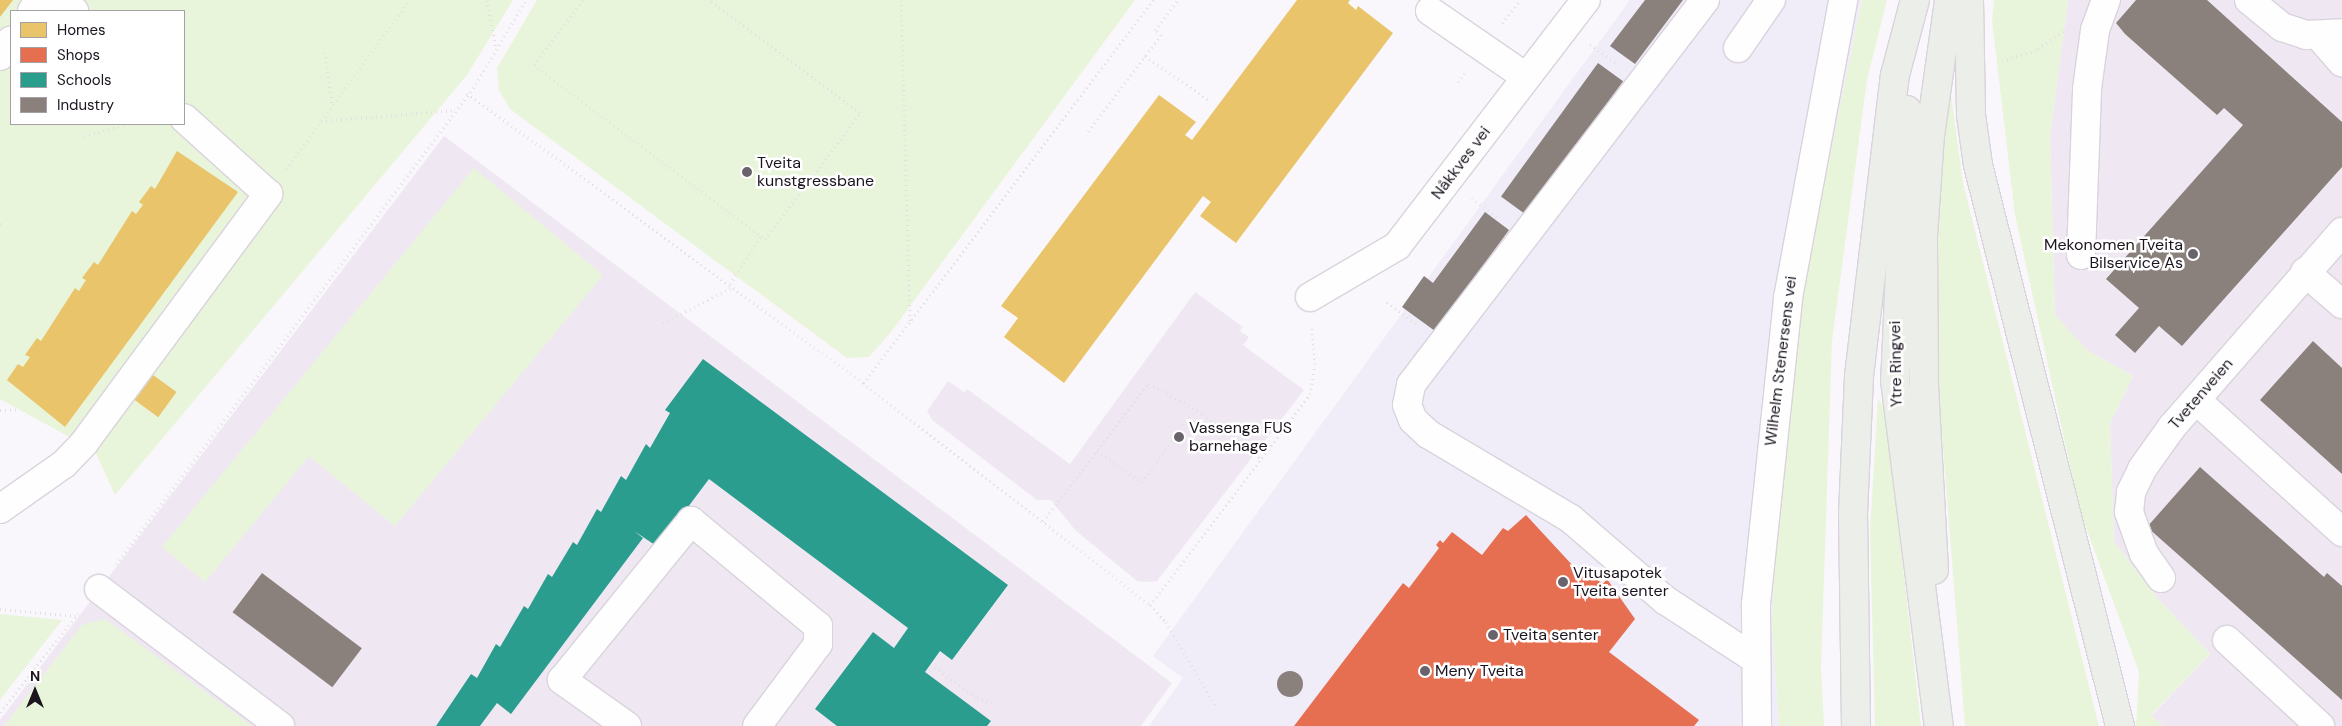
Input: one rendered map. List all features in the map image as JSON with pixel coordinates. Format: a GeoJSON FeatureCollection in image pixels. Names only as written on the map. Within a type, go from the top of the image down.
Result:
{"type":"FeatureCollection","features":[{"type":"Feature","properties":{"kind":"main road"},"geometry":{"type":"LineString","coordinates":[[1856,726],[1853,514],[1859,376],[1893,84],[1915,0]]}},
{"type":"Feature","properties":{"kind":"main road","name":"Ytre Ringvei"},"geometry":{"type":"LineString","coordinates":[[1922,0],[1901,173],[1894,342],[1901,451],[1940,726]]}},
{"type":"Feature","properties":{"kind":"main road","name":"Ytre Ringvei"},"geometry":{"type":"LineString","coordinates":[[1944,726],[1922,294],[1930,136],[1949,0]]}},
{"type":"Feature","properties":{"kind":"main road"},"geometry":{"type":"LineString","coordinates":[[1969,0],[1971,115],[1978,165],[2120,726]]}},
{"type":"Feature","properties":{"kind":"street"},"geometry":{"type":"LineString","coordinates":[[60,0],[73,10]]}},
{"type":"Feature","properties":{"kind":"street","name":"Nåkkves vei"},"geometry":{"type":"LineString","coordinates":[[1310,297],[1397,246],[1586,0]]}},
{"type":"Feature","properties":{"kind":"street"},"geometry":{"type":"LineString","coordinates":[[1705,0],[1411,385],[1406,405],[1413,420],[1428,434],[1571,519],[1665,600],[1754,659]]}},
{"type":"Feature","properties":{"kind":"street"},"geometry":{"type":"LineString","coordinates":[[1738,48],[1771,0]]}},
{"type":"Feature","properties":{"kind":"street","name":"Wilhelm Stenersens vei"},"geometry":{"type":"LineString","coordinates":[[1757,726],[1754,659],[1767,478],[1788,298],[1841,0]]}},
{"type":"Feature","properties":{"kind":"street"},"geometry":{"type":"LineString","coordinates":[[2081,255],[2081,180],[2095,30],[2106,0]]}},
{"type":"Feature","properties":{"kind":"street"},"geometry":{"type":"LineString","coordinates":[[2249,0],[2282,26],[2330,34],[2342,62]]}},
{"type":"Feature","properties":{"kind":"street"},"geometry":{"type":"LineString","coordinates":[[1430,11],[1526,77]]}},
{"type":"Feature","properties":{"kind":"street"},"geometry":{"type":"LineString","coordinates":[[0,56],[10,41]]}},
{"type":"Feature","properties":{"kind":"street"},"geometry":{"type":"LineString","coordinates":[[6,500],[84,443],[268,194],[185,119]]}},
{"type":"Feature","properties":{"kind":"street","name":"Tvetenveien"},"geometry":{"type":"LineString","coordinates":[[2161,578],[2144,554],[2129,512],[2131,492],[2147,462],[2196,400],[2305,272],[2342,232]]}},
{"type":"Feature","properties":{"kind":"street"},"geometry":{"type":"LineString","coordinates":[[2305,272],[2342,304]]}},
{"type":"Feature","properties":{"kind":"street"},"geometry":{"type":"LineString","coordinates":[[2196,400],[2342,532]]}},
{"type":"Feature","properties":{"kind":"street"},"geometry":{"type":"LineString","coordinates":[[627,726],[562,680],[691,521],[818,626],[818,644],[757,726]]}},
{"type":"Feature","properties":{"kind":"street"},"geometry":{"type":"LineString","coordinates":[[99,589],[280,726]]}},
{"type":"Feature","properties":{"kind":"street"},"geometry":{"type":"LineString","coordinates":[[2227,640],[2320,726]]}},
{"type":"Feature","properties":{"kind":"path"},"geometry":{"type":"LineString","coordinates":[[268,194],[410,0]]}},
{"type":"Feature","properties":{"kind":"path"},"geometry":{"type":"LineString","coordinates":[[487,0],[496,49]]}},
{"type":"Feature","properties":{"kind":"path"},"geometry":{"type":"LineString","coordinates":[[0,712],[99,589],[456,110],[526,0]]}},
{"type":"Feature","properties":{"kind":"path"},"geometry":{"type":"LineString","coordinates":[[583,0],[534,65],[765,238],[860,113],[709,0]]}},
{"type":"Feature","properties":{"kind":"path"},"geometry":{"type":"LineString","coordinates":[[901,0],[910,323]]}},
{"type":"Feature","properties":{"kind":"path"},"geometry":{"type":"LineString","coordinates":[[863,383],[1154,0]]}},
{"type":"Feature","properties":{"kind":"path"},"geometry":{"type":"LineString","coordinates":[[1088,131],[1161,35],[1155,30],[1178,0]]}},
{"type":"Feature","properties":{"kind":"path"},"geometry":{"type":"LineString","coordinates":[[1993,63],[2038,49],[2057,32],[2095,30]]}},
{"type":"Feature","properties":{"kind":"path"},"geometry":{"type":"LineString","coordinates":[[1592,46],[1606,56]]}},
{"type":"Feature","properties":{"kind":"path"},"geometry":{"type":"LineString","coordinates":[[325,52],[332,105]]}},
{"type":"Feature","properties":{"kind":"path"},"geometry":{"type":"LineString","coordinates":[[1145,56],[1211,102]]}},
{"type":"Feature","properties":{"kind":"path"},"geometry":{"type":"LineString","coordinates":[[467,93],[863,383],[1150,605],[1166,622],[1217,708]]}},
{"type":"Feature","properties":{"kind":"path"},"geometry":{"type":"LineString","coordinates":[[320,121],[456,110]]}},
{"type":"Feature","properties":{"kind":"path"},"geometry":{"type":"LineString","coordinates":[[84,136],[124,125]]}},
{"type":"Feature","properties":{"kind":"path"},"geometry":{"type":"LineString","coordinates":[[1476,201],[1493,214]]}},
{"type":"Feature","properties":{"kind":"path"},"geometry":{"type":"LineString","coordinates":[[663,323],[731,285],[761,236]]}},
{"type":"Feature","properties":{"kind":"path"},"geometry":{"type":"LineString","coordinates":[[1150,605],[1310,394],[1315,364],[1310,297]]}},
{"type":"Feature","properties":{"kind":"path"},"geometry":{"type":"LineString","coordinates":[[1387,302],[1411,320]]}},
{"type":"Feature","properties":{"kind":"path"},"geometry":{"type":"LineString","coordinates":[[1043,521],[1149,383],[1194,410],[1260,458]]}},
{"type":"Feature","properties":{"kind":"path"},"geometry":{"type":"LineString","coordinates":[[0,410],[20,409]]}},
{"type":"Feature","properties":{"kind":"path"},"geometry":{"type":"LineString","coordinates":[[1097,451],[1142,482],[1194,410]]}},
{"type":"Feature","properties":{"kind":"path"},"geometry":{"type":"LineString","coordinates":[[0,609],[77,616]]}},
{"type":"Feature","properties":{"kind":"path"},"geometry":{"type":"LineString","coordinates":[[935,666],[977,698],[993,702]]}},
{"type":"Feature","properties":{"kind":"shaded area"},"geometry":{"type":"Polygon","coordinates":[[[1630,0],[1862,0],[1782,390],[1772,624],[1779,726],[1149,726],[1183,678],[1153,656],[1630,0]]]}},
{"type":"Feature","properties":{"kind":"shaded area"},"geometry":{"type":"Polygon","coordinates":[[[2068,0],[2342,0],[2342,726],[2163,726],[2151,716],[2210,654],[2159,600],[2114,542],[2110,423],[2133,376],[2088,351],[2055,316],[2050,136],[2068,0]]]}},
{"type":"Feature","properties":{"kind":"shaded area"},"geometry":{"type":"Polygon","coordinates":[[[444,136],[1172,683],[1141,726],[0,726],[0,720],[444,136]]]}},
{"type":"Feature","properties":{"kind":"shaded area","name":"Vassenga FUS barnehage"},"geometry":{"type":"Polygon","coordinates":[[[1195,292],[1243,327],[1240,331],[1249,337],[1243,345],[1304,390],[1157,581],[1137,581],[1075,530],[1051,500],[1037,500],[932,420],[927,411],[948,381],[964,392],[967,389],[1070,464],[1195,292]]]}},
{"type":"Feature","properties":{"kind":"green space"},"geometry":{"type":"Polygon","coordinates":[[[0,0],[513,0],[467,75],[115,495],[95,451],[0,399],[0,0]]]}},
{"type":"Feature","properties":{"kind":"green space"},"geometry":{"type":"Polygon","coordinates":[[[537,0],[1135,0],[891,332],[869,357],[847,358],[510,109],[499,90],[497,68],[537,0]]]}},
{"type":"Feature","properties":{"kind":"green space"},"geometry":{"type":"Polygon","coordinates":[[[1862,0],[1887,0],[1867,80],[1832,341],[1821,668],[1824,726],[1779,726],[1772,624],[1782,390],[1862,0]]]}},
{"type":"Feature","properties":{"kind":"green space"},"geometry":{"type":"Polygon","coordinates":[[[1994,0],[2068,0],[2050,136],[2055,315],[2088,351],[2133,376],[2110,423],[2114,542],[2159,600],[2210,654],[2151,715],[2163,726],[2136,726],[2139,672],[2080,511],[2015,215],[1992,21],[1994,0]]]}},
{"type":"Feature","properties":{"kind":"green space"},"geometry":{"type":"Polygon","coordinates":[[[1950,86],[1963,183],[2099,726],[1965,726],[1938,385],[1938,219],[1950,86]]]}},
{"type":"Feature","properties":{"kind":"green space"},"geometry":{"type":"Polygon","coordinates":[[[474,168],[603,275],[395,526],[309,456],[205,582],[162,547],[474,168]]]}},
{"type":"Feature","properties":{"kind":"green space"},"geometry":{"type":"Polygon","coordinates":[[[1878,399],[1885,409],[1921,726],[1875,726],[1870,531],[1878,399]]]}},
{"type":"Feature","properties":{"kind":"green space"},"geometry":{"type":"Polygon","coordinates":[[[0,614],[62,620],[0,700],[0,614]]]}},
{"type":"Feature","properties":{"kind":"green space"},"geometry":{"type":"Polygon","coordinates":[[[105,619],[252,726],[4,726],[82,625],[105,619]]]}},
{"type":"Feature","properties":{"kind":"building: Homes"},"geometry":{"type":"Polygon","coordinates":[[[0,0],[13,0],[0,17],[0,0]]]}},
{"type":"Feature","properties":{"kind":"building: Homes"},"geometry":{"type":"Polygon","coordinates":[[[1297,0],[1350,0],[1348,3],[1356,10],[1358,6],[1393,33],[1236,243],[1200,216],[1211,202],[1203,196],[1064,383],[1004,337],[1018,318],[1001,306],[1159,95],[1196,122],[1185,135],[1192,140],[1297,0]]]}},
{"type":"Feature","properties":{"kind":"building: Homes"},"geometry":{"type":"Polygon","coordinates":[[[177,151],[238,192],[65,427],[7,380],[18,364],[23,367],[30,357],[25,355],[37,338],[41,341],[75,288],[79,291],[86,280],[82,278],[94,262],[98,265],[132,211],[136,214],[143,205],[139,202],[151,186],[155,189],[177,151]]]}},
{"type":"Feature","properties":{"kind":"building: Homes"},"geometry":{"type":"Polygon","coordinates":[[[153,375],[176,392],[158,417],[135,400],[153,375]]]}},
{"type":"Feature","properties":{"kind":"building: Shops","name":"Tveita senter"},"geometry":{"type":"Polygon","coordinates":[[[1526,515],[1587,581],[1592,576],[1603,584],[1607,579],[1635,619],[1609,652],[1699,720],[1694,726],[1294,726],[1403,583],[1409,588],[1439,548],[1436,545],[1440,540],[1443,543],[1452,532],[1482,555],[1503,528],[1508,531],[1526,515]]]}},
{"type":"Feature","properties":{"kind":"building: Schools"},"geometry":{"type":"Polygon","coordinates":[[[703,359],[1008,585],[952,660],[940,651],[925,672],[991,721],[987,726],[837,726],[815,709],[873,632],[894,648],[908,628],[709,479],[658,547],[634,531],[643,538],[511,714],[497,703],[480,726],[436,726],[471,674],[477,678],[496,644],[500,647],[524,606],[528,609],[548,574],[552,577],[573,542],[577,545],[597,509],[601,512],[621,476],[626,480],[646,444],[650,448],[670,413],[665,410],[703,359]]]}},
{"type":"Feature","properties":{"kind":"building: Industry"},"geometry":{"type":"Polygon","coordinates":[[[1645,0],[1683,0],[1635,64],[1610,46],[1645,0]]]}},
{"type":"Feature","properties":{"kind":"building: Industry"},"geometry":{"type":"Polygon","coordinates":[[[2136,0],[2207,0],[2342,122],[2342,167],[2182,346],[2159,326],[2135,353],[2115,335],[2139,308],[2106,279],[2243,125],[2224,108],[2217,115],[2125,34],[2116,23],[2136,0]]]}},
{"type":"Feature","properties":{"kind":"building: Industry"},"geometry":{"type":"Polygon","coordinates":[[[1598,63],[1623,81],[1526,215],[1501,196],[1598,63]]]}},
{"type":"Feature","properties":{"kind":"building: Industry"},"geometry":{"type":"Polygon","coordinates":[[[1485,212],[1509,230],[1435,331],[1402,307],[1424,276],[1433,283],[1485,212]]]}},
{"type":"Feature","properties":{"kind":"building: Industry"},"geometry":{"type":"Polygon","coordinates":[[[2313,341],[2342,368],[2342,474],[2260,400],[2313,341]]]}},
{"type":"Feature","properties":{"kind":"building: Industry"},"geometry":{"type":"Polygon","coordinates":[[[2200,467],[2324,577],[2327,573],[2342,586],[2342,700],[2147,527],[2200,467]]]}},
{"type":"Feature","properties":{"kind":"building: Industry"},"geometry":{"type":"Polygon","coordinates":[[[262,573],[362,648],[332,687],[233,612],[262,573]]]}},
{"type":"Feature","properties":{"kind":"building: Industry"},"geometry":{"type":"Polygon","coordinates":[[[1290,671],[1299,675],[1303,684],[1299,693],[1290,697],[1281,693],[1277,684],[1281,675],[1290,671]]]}},
{"type":"Feature","properties":{"kind":"place","name":"Tveita kunstgressbane"},"geometry":{"type":"Point","coordinates":[747,172]}},
{"type":"Feature","properties":{"kind":"place","name":"Mekonomen Tveita Bilservice As"},"geometry":{"type":"Point","coordinates":[2193,254]}},
{"type":"Feature","properties":{"kind":"place","name":"Vassenga FUS barnehage"},"geometry":{"type":"Point","coordinates":[1179,437]}},
{"type":"Feature","properties":{"kind":"place","name":"Vitusapotek Tveita senter"},"geometry":{"type":"Point","coordinates":[1563,582]}},
{"type":"Feature","properties":{"kind":"place","name":"Tveita senter"},"geometry":{"type":"Point","coordinates":[1493,635]}},
{"type":"Feature","properties":{"kind":"place","name":"Meny Tveita"},"geometry":{"type":"Point","coordinates":[1425,671]}}]}
